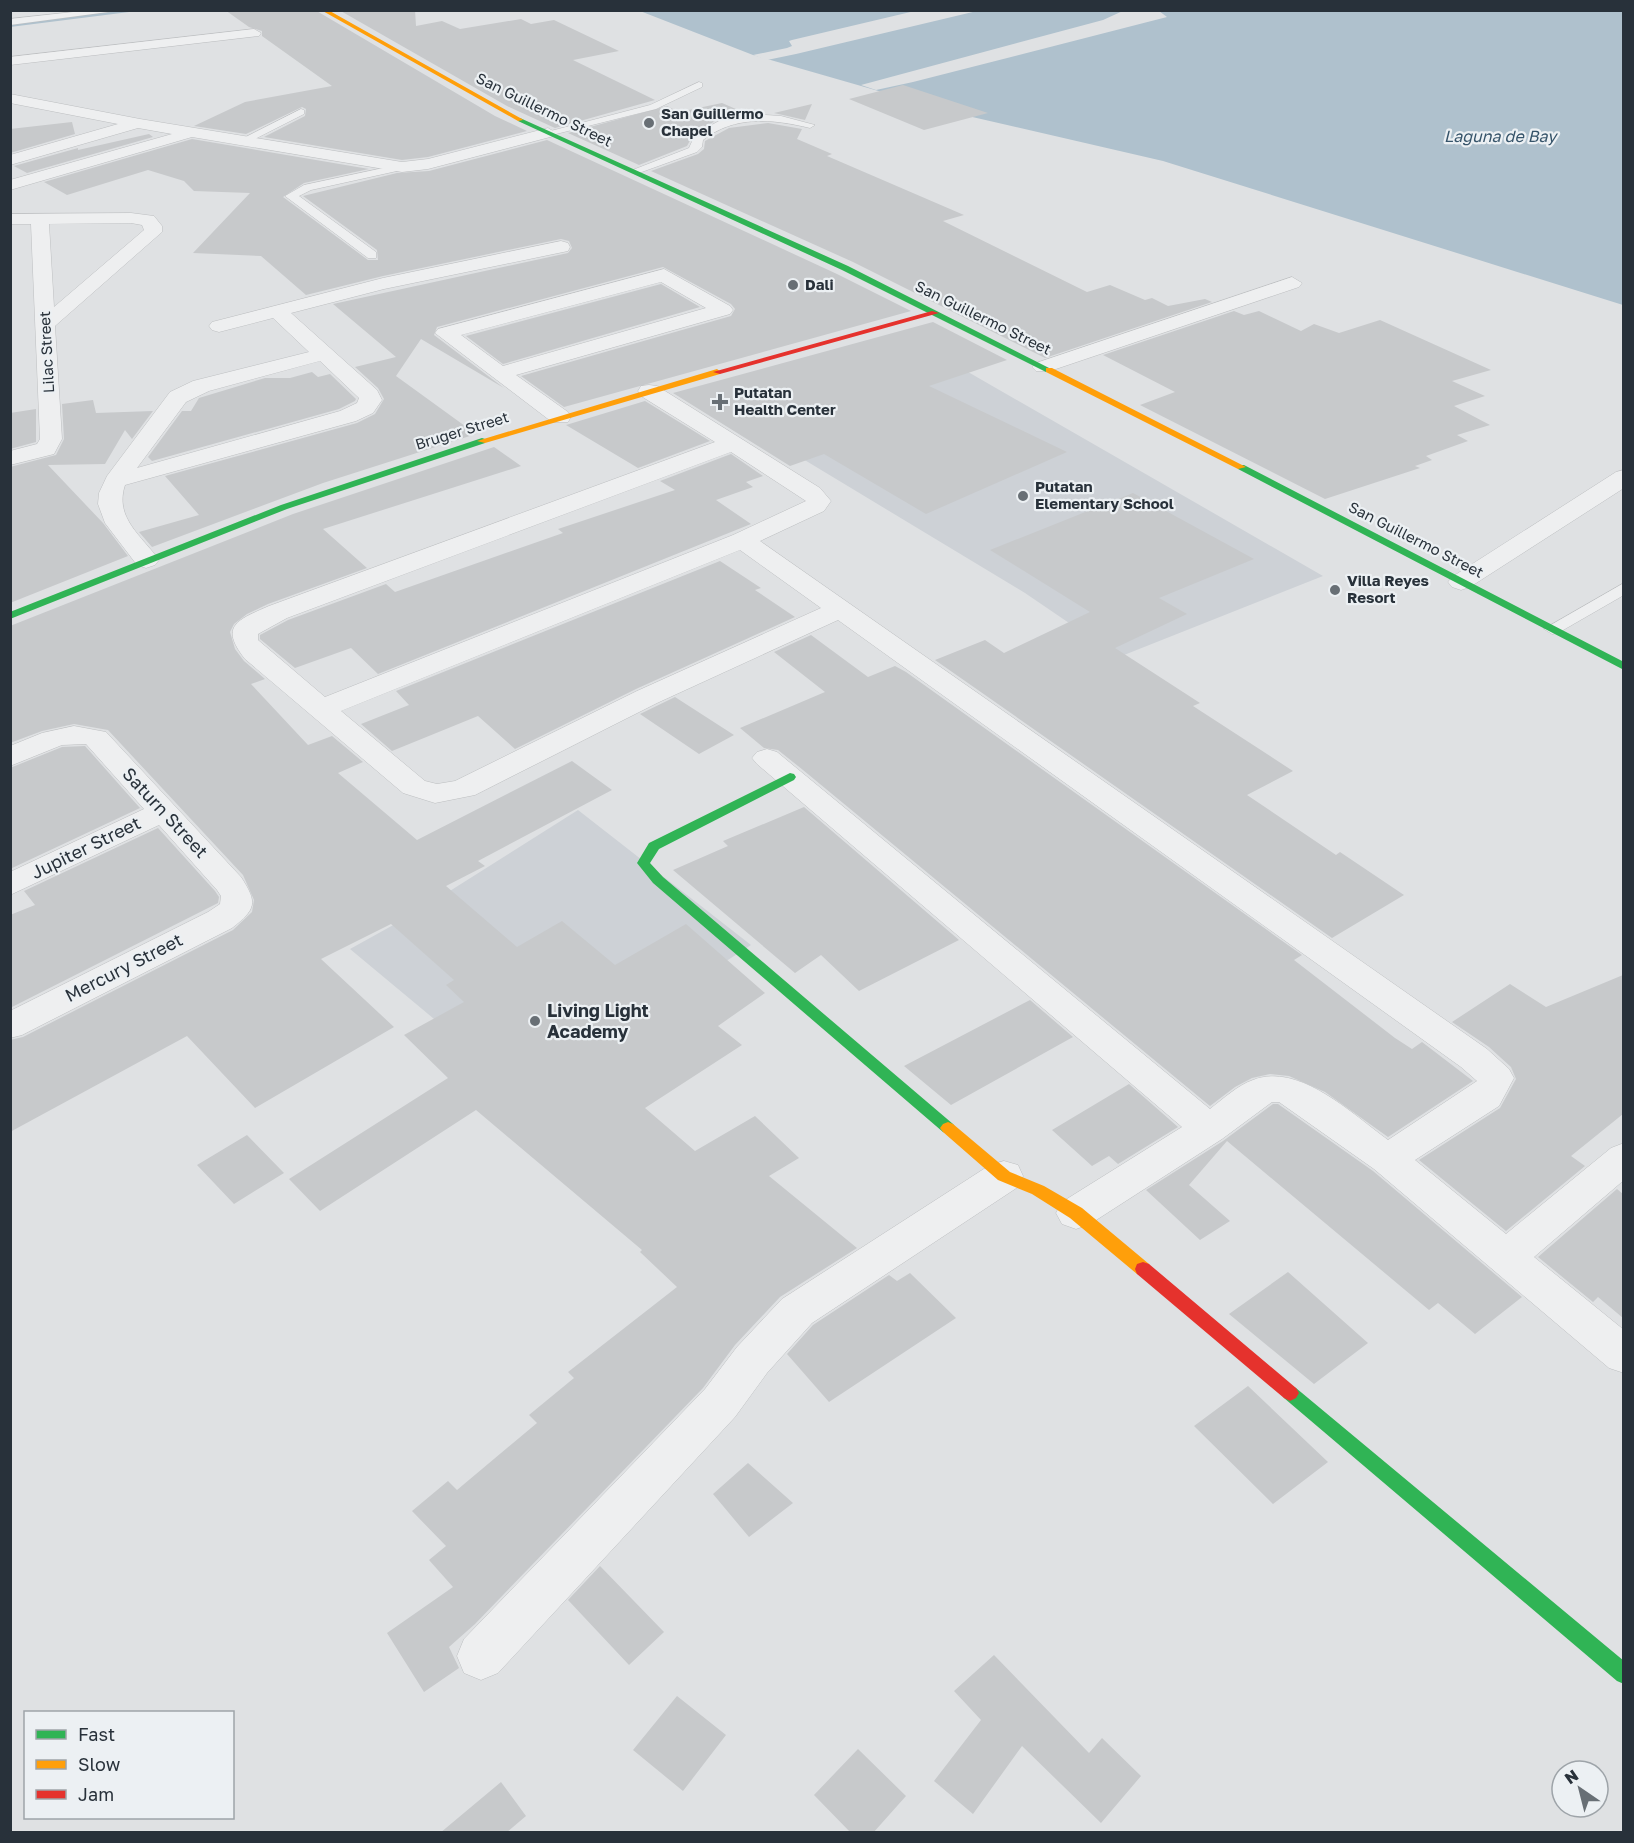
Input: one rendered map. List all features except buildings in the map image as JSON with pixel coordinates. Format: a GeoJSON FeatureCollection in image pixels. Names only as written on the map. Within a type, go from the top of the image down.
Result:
{"type":"FeatureCollection","features":[{"type":"Feature","properties":{"kind":"main road","name":"San Guillermo Street"},"geometry":{"type":"LineString","coordinates":[[323,10],[501,111],[755,225],[1042,366],[1552,628],[1623,667]]}},
{"type":"Feature","properties":{"kind":"main road","name":"Bruger Street"},"geometry":{"type":"LineString","coordinates":[[10,616],[146,560],[376,475],[649,391],[935,313]]}},
{"type":"Feature","properties":{"kind":"main road"},"geometry":{"type":"LineString","coordinates":[[779,768],[654,846],[643,863],[658,880],[1005,1176],[1038,1190],[1076,1213],[1623,1674]]}},
{"type":"Feature","properties":{"kind":"street"},"geometry":{"type":"LineString","coordinates":[[10,61],[254,33]]}},
{"type":"Feature","properties":{"kind":"street"},"geometry":{"type":"LineString","coordinates":[[10,98],[140,124],[402,167],[428,164],[548,134]]}},
{"type":"Feature","properties":{"kind":"street"},"geometry":{"type":"LineString","coordinates":[[10,113],[59,107]]}},
{"type":"Feature","properties":{"kind":"street"},"geometry":{"type":"LineString","coordinates":[[10,160],[140,124]]}},
{"type":"Feature","properties":{"kind":"street"},"geometry":{"type":"LineString","coordinates":[[26,138],[122,128]]}},
{"type":"Feature","properties":{"kind":"street"},"geometry":{"type":"LineString","coordinates":[[10,185],[194,133]]}},
{"type":"Feature","properties":{"kind":"street","name":"Lilac Street"},"geometry":{"type":"LineString","coordinates":[[10,458],[46,449],[50,444],[46,324],[39,218]]}},
{"type":"Feature","properties":{"kind":"street"},"geometry":{"type":"LineString","coordinates":[[10,219],[131,218],[148,220],[153,226],[153,232],[46,324]]}},
{"type":"Feature","properties":{"kind":"street"},"geometry":{"type":"LineString","coordinates":[[219,326],[383,284],[561,247]]}},
{"type":"Feature","properties":{"kind":"street"},"geometry":{"type":"LineString","coordinates":[[500,373],[723,310],[664,275],[445,333],[560,417]]}},
{"type":"Feature","properties":{"kind":"street"},"geometry":{"type":"LineString","coordinates":[[1042,366],[1292,283]]}},
{"type":"Feature","properties":{"kind":"street"},"geometry":{"type":"LineString","coordinates":[[115,481],[338,419],[368,406],[371,400],[369,394],[278,312]]}},
{"type":"Feature","properties":{"kind":"street"},"geometry":{"type":"LineString","coordinates":[[146,560],[113,517],[108,495],[115,481],[178,397],[201,386],[324,354]]}},
{"type":"Feature","properties":{"kind":"street"},"geometry":{"type":"LineString","coordinates":[[321,709],[742,540],[809,511],[819,501],[812,493],[649,391]]}},
{"type":"Feature","properties":{"kind":"street"},"geometry":{"type":"LineString","coordinates":[[731,444],[278,612],[260,620],[245,631],[246,641],[255,653],[414,787],[435,794],[449,793],[647,697],[841,609]]}},
{"type":"Feature","properties":{"kind":"street"},"geometry":{"type":"LineString","coordinates":[[1461,582],[1623,477]]}},
{"type":"Feature","properties":{"kind":"street"},"geometry":{"type":"LineString","coordinates":[[742,540],[1455,1045],[1496,1078],[1486,1096],[1387,1160]]}},
{"type":"Feature","properties":{"kind":"street","name":"Saturn Street"},"geometry":{"type":"LineString","coordinates":[[10,757],[76,733],[96,738],[230,884],[237,896],[236,908]]}},
{"type":"Feature","properties":{"kind":"street"},"geometry":{"type":"LineString","coordinates":[[779,768],[1209,1129]]}},
{"type":"Feature","properties":{"kind":"street","name":"Jupiter Street"},"geometry":{"type":"LineString","coordinates":[[10,885],[162,812]]}},
{"type":"Feature","properties":{"kind":"street","name":"Mercury Street"},"geometry":{"type":"LineString","coordinates":[[10,1026],[220,920],[236,908]]}},
{"type":"Feature","properties":{"kind":"street"},"geometry":{"type":"LineString","coordinates":[[1076,1213],[1209,1129],[1263,1090],[1279,1088],[1293,1092],[1387,1160],[1623,1355]]}},
{"type":"Feature","properties":{"kind":"street"},"geometry":{"type":"LineString","coordinates":[[1506,1257],[1623,1158]]}},
{"type":"Feature","properties":{"kind":"street"},"geometry":{"type":"LineString","coordinates":[[481,1656],[711,1412],[752,1360],[797,1311],[1005,1176]]}},
{"type":"Feature","properties":{"kind":"lane"},"geometry":{"type":"LineString","coordinates":[[10,22],[119,10]]}},
{"type":"Feature","properties":{"kind":"lane"},"geometry":{"type":"LineString","coordinates":[[548,134],[653,107],[699,85]]}},
{"type":"Feature","properties":{"kind":"lane"},"geometry":{"type":"LineString","coordinates":[[243,141],[301,112]]}},
{"type":"Feature","properties":{"kind":"lane"},"geometry":{"type":"LineString","coordinates":[[635,171],[693,150],[697,147],[698,139],[707,130],[732,120],[771,116],[810,124]]}},
{"type":"Feature","properties":{"kind":"lane"},"geometry":{"type":"LineString","coordinates":[[372,255],[291,196],[308,188],[402,167]]}},
{"type":"Feature","properties":{"kind":"lane"},"geometry":{"type":"LineString","coordinates":[[1552,628],[1623,588]]}},
{"type":"Feature","properties":{"kind":"shaded area","name":"Putatan Elementary School"},"geometry":{"type":"Polygon","coordinates":[[[923,346],[1323,576],[1119,657],[1025,593],[730,415],[923,346]]]}},
{"type":"Feature","properties":{"kind":"shaded area","name":"Living Light Academy"},"geometry":{"type":"Polygon","coordinates":[[[578,810],[751,945],[523,1093],[350,949],[415,913],[578,810]]]}},
{"type":"Feature","properties":{"kind":"water","name":"Laguna de Bay"},"geometry":{"type":"Polygon","coordinates":[[[640,11],[1623,11],[1623,305],[1163,161],[955,113],[753,55],[640,11]]]}},
{"type":"Feature","properties":{"kind":"pier"},"geometry":{"type":"Polygon","coordinates":[[[919,10],[977,11],[767,60],[753,55],[787,48],[792,46],[789,41],[792,40],[919,10]]]}},
{"type":"Feature","properties":{"kind":"pier"},"geometry":{"type":"Polygon","coordinates":[[[1125,10],[1159,11],[1167,17],[913,82],[876,90],[861,85],[1103,20],[1125,10]]]}},
{"type":"Feature","properties":{"kind":"waterway"},"geometry":{"type":"LineString","coordinates":[[10,25],[143,10]]}},
{"type":"Feature","properties":{"kind":"traffic: fast"},"geometry":{"type":"LineString","coordinates":[[520,120],[845,268],[1049,370]]}},
{"type":"Feature","properties":{"kind":"traffic: fast"},"geometry":{"type":"LineString","coordinates":[[10,616],[284,507],[482,441]]}},
{"type":"Feature","properties":{"kind":"traffic: fast"},"geometry":{"type":"LineString","coordinates":[[1241,467],[1624,667]]}},
{"type":"Feature","properties":{"kind":"traffic: fast"},"geometry":{"type":"LineString","coordinates":[[790,777],[654,846],[643,863],[658,880],[948,1128]]}},
{"type":"Feature","properties":{"kind":"traffic: fast"},"geometry":{"type":"LineString","coordinates":[[1290,1393],[1624,1674]]}},
{"type":"Feature","properties":{"kind":"traffic: slow"},"geometry":{"type":"LineString","coordinates":[[323,10],[520,120]]}},
{"type":"Feature","properties":{"kind":"traffic: slow"},"geometry":{"type":"LineString","coordinates":[[1049,370],[1241,467]]}},
{"type":"Feature","properties":{"kind":"traffic: slow"},"geometry":{"type":"LineString","coordinates":[[482,441],[717,372]]}},
{"type":"Feature","properties":{"kind":"traffic: slow"},"geometry":{"type":"LineString","coordinates":[[948,1128],[1004,1176],[1038,1190],[1076,1213],[1143,1269]]}},
{"type":"Feature","properties":{"kind":"traffic: jam"},"geometry":{"type":"LineString","coordinates":[[717,372],[935,313]]}},
{"type":"Feature","properties":{"kind":"traffic: jam"},"geometry":{"type":"LineString","coordinates":[[1143,1269],[1290,1393]]}},
{"type":"Feature","properties":{"kind":"place","name":"San Guillermo Chapel"},"geometry":{"type":"Point","coordinates":[649,123]}},
{"type":"Feature","properties":{"kind":"place","name":"Dali"},"geometry":{"type":"Point","coordinates":[793,285]}},
{"type":"Feature","properties":{"kind":"place","name":"Putatan Health Center"},"geometry":{"type":"Point","coordinates":[720,402]}},
{"type":"Feature","properties":{"kind":"place","name":"Putatan Elementary School"},"geometry":{"type":"Point","coordinates":[1023,496]}},
{"type":"Feature","properties":{"kind":"place","name":"Villa Reyes Resort"},"geometry":{"type":"Point","coordinates":[1335,590]}},
{"type":"Feature","properties":{"kind":"place","name":"Living Light Academy"},"geometry":{"type":"Point","coordinates":[535,1021]}}]}
